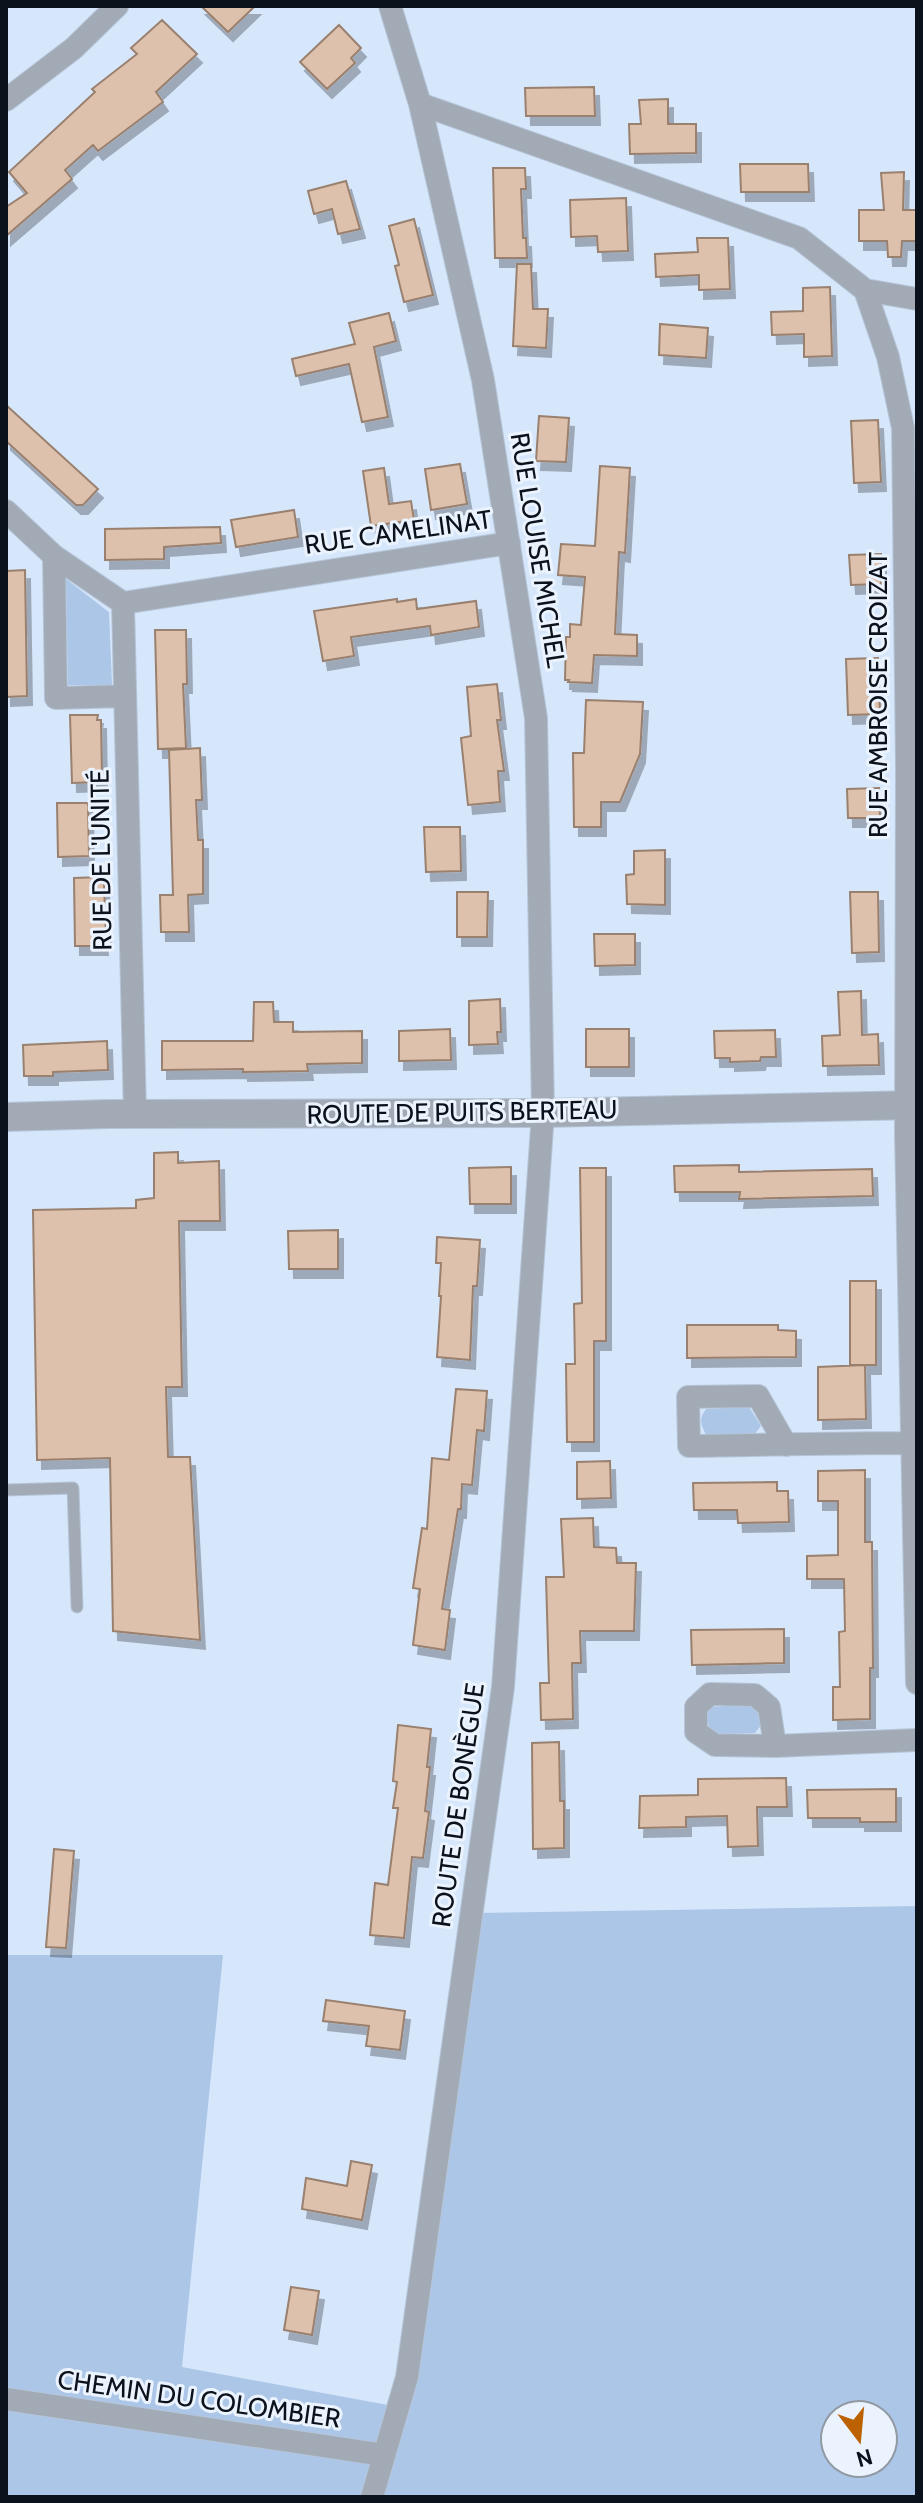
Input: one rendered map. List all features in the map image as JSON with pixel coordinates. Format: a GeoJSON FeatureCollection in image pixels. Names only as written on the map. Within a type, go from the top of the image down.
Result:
{"type":"FeatureCollection","features":[{"type":"Feature","properties":{"kind":"street"},"geometry":{"type":"LineString","coordinates":[[6,100],[74,48],[117,6]]}},
{"type":"Feature","properties":{"kind":"street","name":"RUE LOUISE MICHEL"},"geometry":{"type":"LineString","coordinates":[[390,6],[420,104],[483,380],[536,718],[543,1113]]}},
{"type":"Feature","properties":{"kind":"street"},"geometry":{"type":"LineString","coordinates":[[420,104],[799,238],[865,290],[917,299]]}},
{"type":"Feature","properties":{"kind":"street","name":"RUE AMBROISE CROIZAT"},"geometry":{"type":"LineString","coordinates":[[865,290],[888,357],[903,428],[912,605],[912,1443],[917,1683]]}},
{"type":"Feature","properties":{"kind":"street"},"geometry":{"type":"LineString","coordinates":[[6,511],[54,556],[123,603]]}},
{"type":"Feature","properties":{"kind":"street","name":"RUE CAMELINAT"},"geometry":{"type":"LineString","coordinates":[[123,603],[509,543]]}},
{"type":"Feature","properties":{"kind":"street"},"geometry":{"type":"LineString","coordinates":[[54,556],[56,698],[125,696]]}},
{"type":"Feature","properties":{"kind":"street","name":"RUE DE L'UNITÉ"},"geometry":{"type":"LineString","coordinates":[[123,603],[135,1115]]}},
{"type":"Feature","properties":{"kind":"street","name":"ROUTE DE PUITS BERTEAU"},"geometry":{"type":"LineString","coordinates":[[6,1117],[543,1113],[912,1105]]}},
{"type":"Feature","properties":{"kind":"street","name":"ROUTE DE BONÈGUE"},"geometry":{"type":"LineString","coordinates":[[372,2497],[407,2377],[503,1687],[543,1113]]}},
{"type":"Feature","properties":{"kind":"street"},"geometry":{"type":"LineString","coordinates":[[786,1445],[912,1443]]}},
{"type":"Feature","properties":{"kind":"street"},"geometry":{"type":"LineString","coordinates":[[775,1746],[917,1740]]}},
{"type":"Feature","properties":{"kind":"street","name":"CHEMIN DU COLOMBIER"},"geometry":{"type":"LineString","coordinates":[[6,2399],[384,2455]]}},
{"type":"Feature","properties":{"kind":"lane"},"geometry":{"type":"LineString","coordinates":[[6,1490],[73,1488],[77,1607]]}},
{"type":"Feature","properties":{"kind":"shaded area"},"geometry":{"type":"Polygon","coordinates":[[[66,579],[109,612],[112,685],[68,685],[66,579]]]}},
{"type":"Feature","properties":{"kind":"shaded area"},"geometry":{"type":"Polygon","coordinates":[[[749,1407],[761,1426],[753,1436],[707,1436],[701,1422],[706,1409],[749,1407]]]}},
{"type":"Feature","properties":{"kind":"shaded area"},"geometry":{"type":"Polygon","coordinates":[[[753,1704],[761,1709],[763,1723],[755,1733],[718,1734],[709,1729],[707,1717],[710,1707],[753,1704]]]}},
{"type":"Feature","properties":{"kind":"shaded area"},"geometry":{"type":"Polygon","coordinates":[[[917,1906],[917,2497],[6,2497],[6,1955],[223,1955],[182,2367],[404,2408],[476,1913],[917,1906]]]}},
{"type":"Feature","properties":{"kind":"building"},"geometry":{"type":"Polygon","coordinates":[[[201,6],[255,6],[228,32],[201,6]]]}},
{"type":"Feature","properties":{"kind":"building"},"geometry":{"type":"Polygon","coordinates":[[[162,20],[197,54],[156,92],[163,102],[98,151],[93,145],[65,170],[72,179],[6,236],[6,207],[27,193],[9,172],[95,92],[92,89],[137,54],[131,48],[162,20]]]}},
{"type":"Feature","properties":{"kind":"building"},"geometry":{"type":"Polygon","coordinates":[[[339,25],[361,48],[351,58],[355,63],[327,89],[300,62],[339,25]]]}},
{"type":"Feature","properties":{"kind":"building"},"geometry":{"type":"Polygon","coordinates":[[[594,87],[595,116],[526,116],[525,88],[594,87]]]}},
{"type":"Feature","properties":{"kind":"building"},"geometry":{"type":"Polygon","coordinates":[[[668,99],[668,124],[696,124],[696,153],[630,154],[629,124],[641,124],[639,100],[668,99]]]}},
{"type":"Feature","properties":{"kind":"building"},"geometry":{"type":"Polygon","coordinates":[[[740,164],[808,164],[809,192],[741,192],[740,164]]]}},
{"type":"Feature","properties":{"kind":"building"},"geometry":{"type":"Polygon","coordinates":[[[493,168],[525,168],[526,189],[521,189],[527,258],[495,258],[493,168]]]}},
{"type":"Feature","properties":{"kind":"building"},"geometry":{"type":"Polygon","coordinates":[[[904,172],[903,210],[917,210],[917,241],[902,241],[901,257],[888,257],[887,241],[859,241],[859,210],[884,210],[881,173],[904,172]]]}},
{"type":"Feature","properties":{"kind":"building"},"geometry":{"type":"Polygon","coordinates":[[[346,181],[360,229],[338,234],[332,209],[314,214],[308,191],[346,181]]]}},
{"type":"Feature","properties":{"kind":"building"},"geometry":{"type":"Polygon","coordinates":[[[626,198],[628,251],[598,252],[597,236],[571,237],[570,200],[626,198]]]}},
{"type":"Feature","properties":{"kind":"building"},"geometry":{"type":"Polygon","coordinates":[[[414,219],[433,295],[404,302],[389,226],[414,219]]]}},
{"type":"Feature","properties":{"kind":"building"},"geometry":{"type":"Polygon","coordinates":[[[697,238],[728,238],[730,289],[699,290],[699,275],[656,277],[655,254],[698,252],[697,238]]]}},
{"type":"Feature","properties":{"kind":"building"},"geometry":{"type":"Polygon","coordinates":[[[517,264],[531,264],[533,309],[548,309],[546,348],[513,346],[517,264]]]}},
{"type":"Feature","properties":{"kind":"building"},"geometry":{"type":"Polygon","coordinates":[[[830,287],[832,356],[804,357],[804,334],[772,335],[771,312],[803,311],[803,288],[830,287]]]}},
{"type":"Feature","properties":{"kind":"building"},"geometry":{"type":"Polygon","coordinates":[[[389,313],[396,341],[374,347],[388,417],[362,422],[349,364],[296,376],[292,359],[355,344],[349,323],[389,313]]]}},
{"type":"Feature","properties":{"kind":"building"},"geometry":{"type":"Polygon","coordinates":[[[660,324],[708,328],[706,358],[659,355],[660,324]]]}},
{"type":"Feature","properties":{"kind":"building"},"geometry":{"type":"Polygon","coordinates":[[[6,405],[98,489],[83,505],[76,505],[6,441],[6,405]]]}},
{"type":"Feature","properties":{"kind":"building"},"geometry":{"type":"Polygon","coordinates":[[[539,416],[569,418],[566,462],[536,461],[539,416]]]}},
{"type":"Feature","properties":{"kind":"building"},"geometry":{"type":"Polygon","coordinates":[[[878,420],[881,482],[854,483],[851,421],[878,420]]]}},
{"type":"Feature","properties":{"kind":"building"},"geometry":{"type":"Polygon","coordinates":[[[460,464],[467,504],[431,510],[425,469],[460,464]]]}},
{"type":"Feature","properties":{"kind":"building"},"geometry":{"type":"Polygon","coordinates":[[[600,466],[630,468],[625,553],[619,552],[615,634],[637,635],[637,656],[594,655],[592,683],[568,682],[565,680],[566,637],[570,637],[570,624],[581,625],[585,577],[558,575],[561,544],[595,546],[600,466]]]}},
{"type":"Feature","properties":{"kind":"building"},"geometry":{"type":"Polygon","coordinates":[[[384,468],[389,504],[411,501],[414,520],[371,526],[363,471],[384,468]]]}},
{"type":"Feature","properties":{"kind":"building"},"geometry":{"type":"Polygon","coordinates":[[[294,510],[298,537],[236,547],[231,520],[294,510]]]}},
{"type":"Feature","properties":{"kind":"building"},"geometry":{"type":"Polygon","coordinates":[[[220,527],[221,543],[164,547],[164,559],[105,560],[105,529],[220,527]]]}},
{"type":"Feature","properties":{"kind":"building"},"geometry":{"type":"Polygon","coordinates":[[[881,554],[881,584],[851,585],[849,555],[881,554]]]}},
{"type":"Feature","properties":{"kind":"building"},"geometry":{"type":"Polygon","coordinates":[[[25,570],[27,696],[6,697],[6,571],[25,570]]]}},
{"type":"Feature","properties":{"kind":"building"},"geometry":{"type":"Polygon","coordinates":[[[397,599],[397,602],[416,599],[417,609],[476,601],[479,627],[431,635],[430,626],[351,637],[354,656],[323,661],[314,611],[397,599]]]}},
{"type":"Feature","properties":{"kind":"building"},"geometry":{"type":"Polygon","coordinates":[[[155,630],[186,630],[187,684],[183,684],[186,748],[158,749],[155,630]]]}},
{"type":"Feature","properties":{"kind":"building"},"geometry":{"type":"Polygon","coordinates":[[[878,658],[880,714],[848,715],[846,659],[878,658]]]}},
{"type":"Feature","properties":{"kind":"building"},"geometry":{"type":"Polygon","coordinates":[[[497,684],[501,720],[497,720],[504,771],[498,771],[500,802],[468,805],[461,738],[471,736],[467,687],[497,684]]]}},
{"type":"Feature","properties":{"kind":"building"},"geometry":{"type":"Polygon","coordinates":[[[586,700],[643,702],[640,754],[620,802],[601,802],[601,827],[574,827],[573,753],[584,753],[586,700]]]}},
{"type":"Feature","properties":{"kind":"building"},"geometry":{"type":"Polygon","coordinates":[[[70,715],[98,715],[97,720],[101,720],[102,777],[99,777],[99,782],[72,783],[70,715]]]}},
{"type":"Feature","properties":{"kind":"building"},"geometry":{"type":"Polygon","coordinates":[[[200,748],[202,800],[196,800],[198,840],[203,840],[203,894],[188,895],[189,932],[161,932],[160,895],[173,895],[169,750],[200,748]]]}},
{"type":"Feature","properties":{"kind":"building"},"geometry":{"type":"Polygon","coordinates":[[[879,788],[880,818],[848,818],[847,789],[879,788]]]}},
{"type":"Feature","properties":{"kind":"building"},"geometry":{"type":"Polygon","coordinates":[[[57,803],[88,803],[89,856],[58,857],[57,803]]]}},
{"type":"Feature","properties":{"kind":"building"},"geometry":{"type":"Polygon","coordinates":[[[424,827],[460,827],[461,871],[426,872],[424,827]]]}},
{"type":"Feature","properties":{"kind":"building"},"geometry":{"type":"Polygon","coordinates":[[[665,850],[665,905],[627,904],[626,875],[634,874],[634,851],[665,850]]]}},
{"type":"Feature","properties":{"kind":"building"},"geometry":{"type":"Polygon","coordinates":[[[101,877],[101,883],[104,883],[106,939],[102,939],[103,946],[75,946],[74,878],[101,877]]]}},
{"type":"Feature","properties":{"kind":"building"},"geometry":{"type":"Polygon","coordinates":[[[457,892],[488,892],[487,937],[457,937],[457,892]]]}},
{"type":"Feature","properties":{"kind":"building"},"geometry":{"type":"Polygon","coordinates":[[[850,892],[878,892],[879,952],[852,953],[850,892]]]}},
{"type":"Feature","properties":{"kind":"building"},"geometry":{"type":"Polygon","coordinates":[[[594,934],[635,934],[635,965],[595,966],[594,934]]]}},
{"type":"Feature","properties":{"kind":"building"},"geometry":{"type":"Polygon","coordinates":[[[861,991],[862,1035],[878,1034],[879,1065],[823,1066],[822,1036],[840,1035],[838,992],[861,991]]]}},
{"type":"Feature","properties":{"kind":"building"},"geometry":{"type":"Polygon","coordinates":[[[500,999],[501,1032],[497,1032],[498,1044],[469,1045],[469,1001],[500,999]]]}},
{"type":"Feature","properties":{"kind":"building"},"geometry":{"type":"Polygon","coordinates":[[[254,1002],[273,1002],[274,1022],[293,1022],[293,1032],[362,1031],[362,1063],[307,1064],[308,1071],[162,1070],[162,1041],[253,1041],[254,1002]]]}},
{"type":"Feature","properties":{"kind":"building"},"geometry":{"type":"Polygon","coordinates":[[[450,1029],[451,1060],[399,1061],[399,1031],[450,1029]]]}},
{"type":"Feature","properties":{"kind":"building"},"geometry":{"type":"Polygon","coordinates":[[[586,1029],[629,1029],[629,1067],[586,1067],[586,1029]]]}},
{"type":"Feature","properties":{"kind":"building"},"geometry":{"type":"Polygon","coordinates":[[[775,1030],[776,1057],[730,1062],[730,1058],[715,1058],[714,1031],[775,1030]]]}},
{"type":"Feature","properties":{"kind":"building"},"geometry":{"type":"Polygon","coordinates":[[[107,1041],[108,1070],[24,1076],[23,1045],[107,1041]]]}},
{"type":"Feature","properties":{"kind":"building"},"geometry":{"type":"Polygon","coordinates":[[[178,1152],[178,1163],[219,1161],[220,1221],[179,1221],[182,1387],[166,1387],[168,1457],[190,1457],[200,1640],[113,1631],[110,1458],[37,1460],[33,1210],[136,1208],[136,1200],[154,1198],[154,1153],[178,1152]]]}},
{"type":"Feature","properties":{"kind":"building"},"geometry":{"type":"Polygon","coordinates":[[[739,1165],[739,1172],[872,1169],[873,1196],[739,1199],[740,1192],[675,1192],[674,1166],[739,1165]]]}},
{"type":"Feature","properties":{"kind":"building"},"geometry":{"type":"Polygon","coordinates":[[[511,1167],[511,1204],[470,1204],[469,1168],[511,1167]]]}},
{"type":"Feature","properties":{"kind":"building"},"geometry":{"type":"Polygon","coordinates":[[[580,1168],[606,1168],[606,1341],[594,1341],[594,1442],[567,1442],[566,1364],[575,1364],[574,1304],[582,1303],[580,1168]]]}},
{"type":"Feature","properties":{"kind":"building"},"geometry":{"type":"Polygon","coordinates":[[[338,1230],[338,1269],[289,1269],[288,1231],[338,1230]]]}},
{"type":"Feature","properties":{"kind":"building"},"geometry":{"type":"Polygon","coordinates":[[[437,1237],[480,1240],[477,1286],[473,1286],[470,1360],[437,1357],[441,1263],[436,1263],[437,1237]]]}},
{"type":"Feature","properties":{"kind":"building"},"geometry":{"type":"Polygon","coordinates":[[[850,1281],[876,1281],[876,1365],[850,1365],[850,1281]]]}},
{"type":"Feature","properties":{"kind":"building"},"geometry":{"type":"Polygon","coordinates":[[[687,1325],[778,1325],[778,1330],[796,1331],[796,1357],[687,1358],[687,1325]]]}},
{"type":"Feature","properties":{"kind":"building"},"geometry":{"type":"Polygon","coordinates":[[[865,1365],[866,1419],[818,1420],[818,1367],[865,1365]]]}},
{"type":"Feature","properties":{"kind":"building"},"geometry":{"type":"Polygon","coordinates":[[[456,1389],[487,1391],[484,1431],[477,1430],[472,1485],[462,1484],[461,1509],[458,1509],[442,1609],[450,1610],[445,1650],[413,1645],[420,1589],[413,1588],[422,1528],[427,1529],[432,1458],[449,1460],[456,1389]]]}},
{"type":"Feature","properties":{"kind":"building"},"geometry":{"type":"Polygon","coordinates":[[[610,1461],[611,1498],[577,1499],[577,1462],[610,1461]]]}},
{"type":"Feature","properties":{"kind":"building"},"geometry":{"type":"Polygon","coordinates":[[[865,1470],[865,1542],[872,1542],[873,1668],[870,1668],[870,1719],[833,1720],[833,1687],[840,1687],[839,1632],[845,1631],[844,1579],[807,1579],[807,1556],[838,1555],[838,1501],[818,1501],[818,1471],[865,1470]]]}},
{"type":"Feature","properties":{"kind":"building"},"geometry":{"type":"Polygon","coordinates":[[[777,1482],[777,1491],[788,1491],[789,1522],[738,1523],[737,1510],[694,1510],[693,1483],[777,1482]]]}},
{"type":"Feature","properties":{"kind":"building"},"geometry":{"type":"Polygon","coordinates":[[[593,1518],[594,1547],[616,1548],[617,1563],[636,1563],[634,1631],[580,1631],[581,1663],[572,1663],[573,1719],[541,1720],[540,1683],[549,1683],[546,1577],[564,1577],[561,1519],[593,1518]]]}},
{"type":"Feature","properties":{"kind":"building"},"geometry":{"type":"Polygon","coordinates":[[[784,1629],[784,1663],[692,1665],[691,1630],[784,1629]]]}},
{"type":"Feature","properties":{"kind":"building"},"geometry":{"type":"Polygon","coordinates":[[[398,1725],[431,1729],[425,1811],[429,1812],[423,1858],[412,1857],[404,1938],[370,1935],[375,1883],[388,1885],[398,1808],[393,1808],[397,1782],[393,1781],[398,1725]]]}},
{"type":"Feature","properties":{"kind":"building"},"geometry":{"type":"Polygon","coordinates":[[[559,1742],[564,1848],[533,1849],[532,1743],[559,1742]]]}},
{"type":"Feature","properties":{"kind":"building"},"geometry":{"type":"Polygon","coordinates":[[[786,1778],[787,1807],[757,1807],[758,1846],[728,1847],[727,1816],[686,1817],[686,1827],[639,1828],[640,1796],[698,1795],[698,1779],[786,1778]]]}},
{"type":"Feature","properties":{"kind":"building"},"geometry":{"type":"Polygon","coordinates":[[[896,1789],[896,1822],[808,1818],[807,1790],[896,1789]]]}},
{"type":"Feature","properties":{"kind":"building"},"geometry":{"type":"Polygon","coordinates":[[[54,1849],[74,1851],[66,1948],[46,1947],[54,1849]]]}},
{"type":"Feature","properties":{"kind":"building"},"geometry":{"type":"Polygon","coordinates":[[[326,2000],[405,2011],[400,2050],[366,2046],[369,2026],[323,2021],[326,2000]]]}},
{"type":"Feature","properties":{"kind":"building"},"geometry":{"type":"Polygon","coordinates":[[[351,2161],[372,2165],[362,2220],[302,2209],[306,2178],[347,2186],[351,2161]]]}},
{"type":"Feature","properties":{"kind":"building"},"geometry":{"type":"Polygon","coordinates":[[[291,2287],[319,2291],[312,2335],[284,2330],[291,2287]]]}}]}
